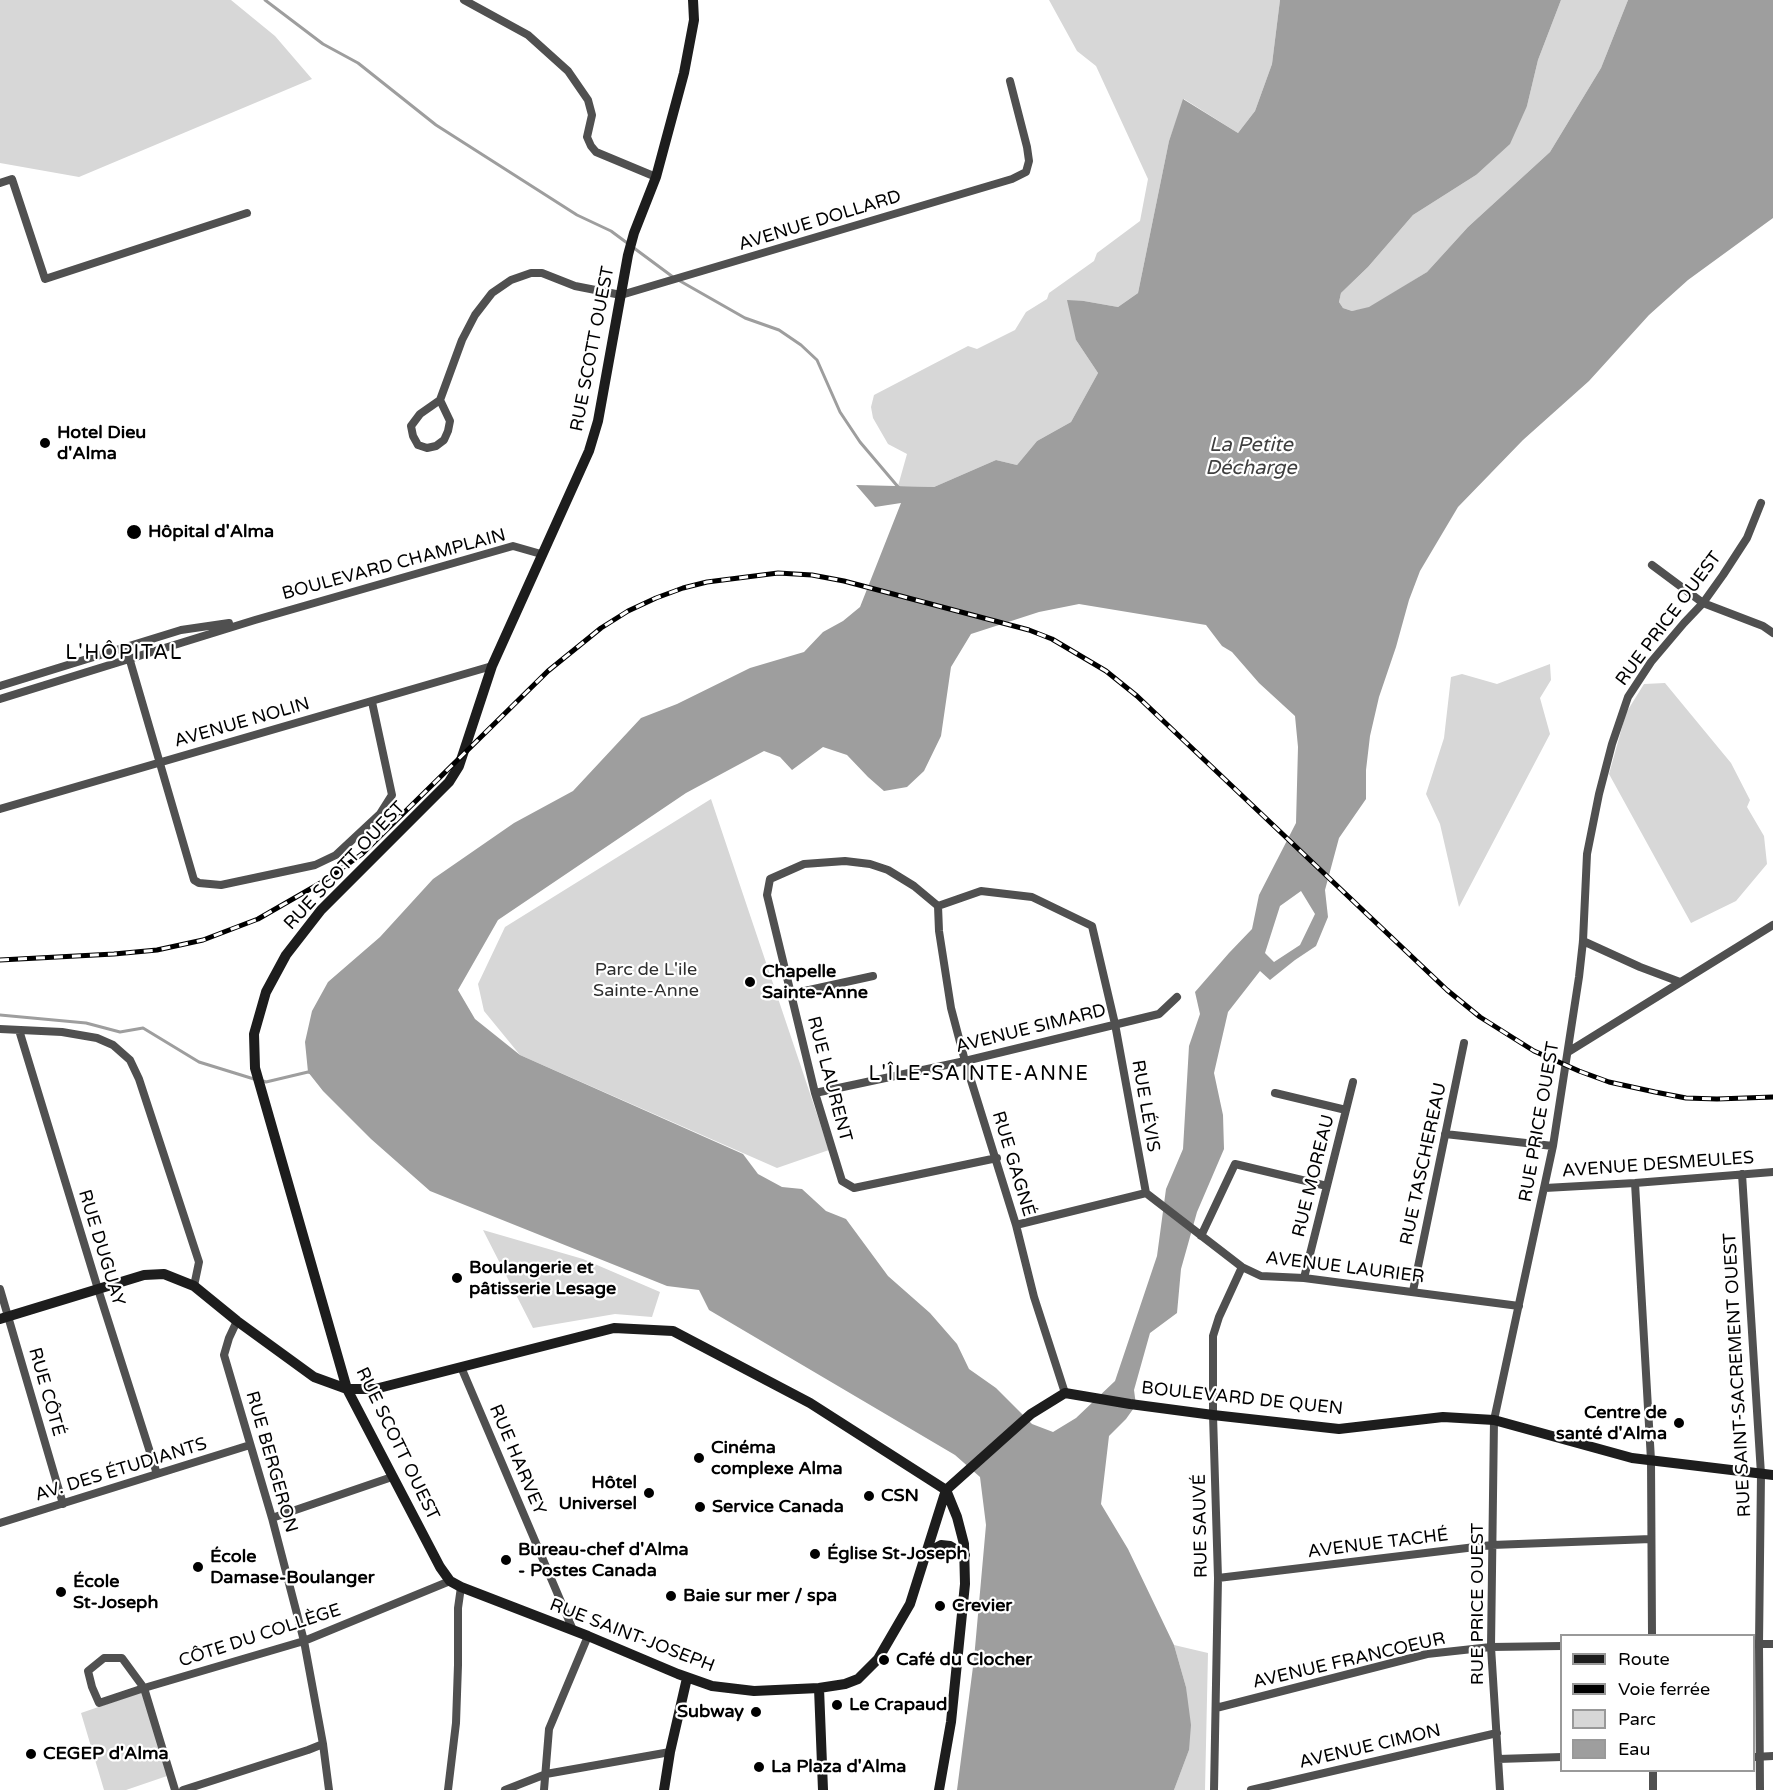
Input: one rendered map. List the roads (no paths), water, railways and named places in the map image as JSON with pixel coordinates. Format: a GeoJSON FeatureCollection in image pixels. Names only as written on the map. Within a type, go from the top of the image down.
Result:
{"type":"FeatureCollection","features":[{"type":"Feature","properties":{"kind":"street"},"geometry":{"type":"LineString","coordinates":[[464,0],[528,35],[568,71],[588,100],[591,115],[587,137],[596,152],[656,177]]}},
{"type":"Feature","properties":{"kind":"street","name":"RUE SCOTT OUEST"},"geometry":{"type":"LineString","coordinates":[[461,1587],[450,1581],[440,1567],[347,1389],[255,1068],[254,1034],[266,992],[286,955],[321,910],[449,782],[465,752],[492,666],[589,451],[597,422],[631,244],[656,177],[684,74],[694,20],[693,0]]}},
{"type":"Feature","properties":{"kind":"street","name":"AVENUE DOLLARD"},"geometry":{"type":"LineString","coordinates":[[621,295],[1012,179],[1026,172],[1029,161],[1027,147],[1010,81]]}},
{"type":"Feature","properties":{"kind":"street"},"geometry":{"type":"LineString","coordinates":[[0,183],[12,179],[45,279],[246,213]]}},
{"type":"Feature","properties":{"kind":"street"},"geometry":{"type":"LineString","coordinates":[[440,400],[450,421],[444,440],[436,446],[427,448],[418,445],[411,426],[420,414],[440,400],[462,340],[475,315],[492,293],[511,280],[531,273],[542,273],[575,286],[621,295]]}},
{"type":"Feature","properties":{"kind":"street","name":"RUE PRICE OUEST"},"geometry":{"type":"LineString","coordinates":[[1500,1790],[1491,1647],[1494,1420],[1553,1146],[1583,941],[1587,854],[1599,794],[1609,754],[1628,698],[1651,662],[1703,603],[1747,538],[1761,503]]}},
{"type":"Feature","properties":{"kind":"street","name":"BOULEVARD CHAMPLAIN"},"geometry":{"type":"LineString","coordinates":[[0,699],[255,620],[513,546],[541,554]]}},
{"type":"Feature","properties":{"kind":"street"},"geometry":{"type":"LineString","coordinates":[[1652,565],[1703,603],[1762,626],[1773,633]]}},
{"type":"Feature","properties":{"kind":"street","name":"BOULEVARD CHAMPLAIN"},"geometry":{"type":"LineString","coordinates":[[0,686],[181,630],[255,620]]}},
{"type":"Feature","properties":{"kind":"street"},"geometry":{"type":"LineString","coordinates":[[126,648],[194,880],[198,883],[221,885],[315,865],[336,855],[380,814],[392,795],[372,702]]}},
{"type":"Feature","properties":{"kind":"street","name":"AVENUE NOLIN"},"geometry":{"type":"LineString","coordinates":[[0,809],[492,666]]}},
{"type":"Feature","properties":{"kind":"street","name":"RUE LAURENT"},"geometry":{"type":"LineString","coordinates":[[938,906],[914,886],[888,870],[870,864],[845,861],[804,864],[770,879],[767,895],[815,1093],[842,1181],[854,1188],[997,1158]]}},
{"type":"Feature","properties":{"kind":"street","name":"RUE LÉVIS"},"geometry":{"type":"LineString","coordinates":[[938,906],[981,891],[1032,897],[1092,926],[1115,1024],[1146,1193]]}},
{"type":"Feature","properties":{"kind":"street","name":"RUE GAGNÉ"},"geometry":{"type":"LineString","coordinates":[[938,906],[939,931],[951,1008],[965,1060],[997,1158],[1034,1296],[1065,1393]]}},
{"type":"Feature","properties":{"kind":"street"},"geometry":{"type":"LineString","coordinates":[[1568,1052],[1773,925]]}},
{"type":"Feature","properties":{"kind":"street"},"geometry":{"type":"LineString","coordinates":[[1583,941],[1680,982]]}},
{"type":"Feature","properties":{"kind":"street"},"geometry":{"type":"LineString","coordinates":[[791,994],[873,976]]}},
{"type":"Feature","properties":{"kind":"street","name":"AVENUE SIMARD"},"geometry":{"type":"LineString","coordinates":[[815,1093],[1159,1014],[1177,997]]}},
{"type":"Feature","properties":{"kind":"street"},"geometry":{"type":"LineString","coordinates":[[0,1029],[62,1032],[97,1038],[113,1045],[130,1060],[139,1078],[199,1262],[194,1286]]}},
{"type":"Feature","properties":{"kind":"street","name":"RUE DUGUAY"},"geometry":{"type":"LineString","coordinates":[[19,1030],[157,1473]]}},
{"type":"Feature","properties":{"kind":"street","name":"RUE TASCHEREAU"},"geometry":{"type":"LineString","coordinates":[[1413,1292],[1464,1043]]}},
{"type":"Feature","properties":{"kind":"street","name":"RUE MOREAU"},"geometry":{"type":"LineString","coordinates":[[1304,1278],[1353,1082]]}},
{"type":"Feature","properties":{"kind":"street"},"geometry":{"type":"LineString","coordinates":[[1275,1094],[1346,1110]]}},
{"type":"Feature","properties":{"kind":"street"},"geometry":{"type":"LineString","coordinates":[[1445,1134],[1553,1146]]}},
{"type":"Feature","properties":{"kind":"street"},"geometry":{"type":"LineString","coordinates":[[1201,1236],[1235,1164],[1327,1186]]}},
{"type":"Feature","properties":{"kind":"street","name":"AVENUE DESMEULES"},"geometry":{"type":"LineString","coordinates":[[1545,1188],[1773,1172]]}},
{"type":"Feature","properties":{"kind":"street","name":"RUE SAINT-SACREMENT OUEST"},"geometry":{"type":"LineString","coordinates":[[1742,1174],[1761,1474],[1756,1644],[1757,1757],[1760,1790]]}},
{"type":"Feature","properties":{"kind":"street"},"geometry":{"type":"LineString","coordinates":[[1635,1183],[1651,1460],[1652,1634]]}},
{"type":"Feature","properties":{"kind":"street"},"geometry":{"type":"LineString","coordinates":[[1016,1225],[1146,1193]]}},
{"type":"Feature","properties":{"kind":"street","name":"AVENUE LAURIER"},"geometry":{"type":"LineString","coordinates":[[1146,1193],[1242,1267],[1262,1276],[1304,1278],[1519,1306]]}},
{"type":"Feature","properties":{"kind":"street","name":"RUE SAUVÉ"},"geometry":{"type":"LineString","coordinates":[[1214,1790],[1218,1578],[1213,1336],[1219,1317],[1242,1267]]}},
{"type":"Feature","properties":{"kind":"street"},"geometry":{"type":"LineString","coordinates":[[4,1318],[144,1275],[164,1274],[194,1286],[237,1321],[314,1377],[347,1389],[375,1389],[614,1328],[673,1331],[810,1404],[946,1490],[957,1516],[965,1555],[951,1722],[939,1790]]}},
{"type":"Feature","properties":{"kind":"street","name":"RUE CÔTÉ"},"geometry":{"type":"LineString","coordinates":[[0,1289],[4,1318],[63,1504]]}},
{"type":"Feature","properties":{"kind":"street","name":"RUE BERGERON"},"geometry":{"type":"LineString","coordinates":[[237,1321],[224,1354],[272,1518],[304,1641],[329,1790]]}},
{"type":"Feature","properties":{"kind":"street","name":"RUE HARVEY"},"geometry":{"type":"LineString","coordinates":[[461,1367],[573,1630]]}},
{"type":"Feature","properties":{"kind":"street","name":"BOULEVARD DE QUEN"},"geometry":{"type":"LineString","coordinates":[[1065,1393],[1213,1415],[1339,1429],[1443,1417],[1494,1420],[1632,1458],[1773,1475]]}},
{"type":"Feature","properties":{"kind":"street","name":"RUE SAINT-JOSEPH"},"geometry":{"type":"LineString","coordinates":[[461,1587],[712,1686],[754,1691],[819,1688],[845,1684],[858,1679],[878,1659],[910,1604],[946,1490],[1031,1414],[1065,1393]]}},
{"type":"Feature","properties":{"kind":"street","name":"AV. DES ÉTUDIANTS"},"geometry":{"type":"LineString","coordinates":[[0,1523],[250,1445]]}},
{"type":"Feature","properties":{"kind":"street"},"geometry":{"type":"LineString","coordinates":[[272,1518],[392,1477]]}},
{"type":"Feature","properties":{"kind":"street","name":"AVENUE TACHÉ"},"geometry":{"type":"LineString","coordinates":[[1218,1578],[1492,1545],[1651,1539]]}},
{"type":"Feature","properties":{"kind":"street"},"geometry":{"type":"LineString","coordinates":[[925,1554],[941,1545],[950,1546],[965,1555]]}},
{"type":"Feature","properties":{"kind":"street","name":"CÔTE DU COLLÈGE"},"geometry":{"type":"LineString","coordinates":[[144,1688],[122,1658],[104,1658],[88,1671],[92,1688],[99,1702],[304,1641],[450,1581]]}},
{"type":"Feature","properties":{"kind":"street"},"geometry":{"type":"LineString","coordinates":[[448,1790],[456,1723],[458,1608],[461,1587]]}},
{"type":"Feature","properties":{"kind":"street"},"geometry":{"type":"LineString","coordinates":[[544,1790],[549,1729],[588,1636]]}},
{"type":"Feature","properties":{"kind":"street"},"geometry":{"type":"LineString","coordinates":[[1756,1644],[1773,1644]]}},
{"type":"Feature","properties":{"kind":"street","name":"AVENUE FRANCOEUR"},"geometry":{"type":"LineString","coordinates":[[1216,1708],[1427,1654],[1491,1647],[1560,1646]]}},
{"type":"Feature","properties":{"kind":"street"},"geometry":{"type":"LineString","coordinates":[[664,1790],[687,1678]]}},
{"type":"Feature","properties":{"kind":"street"},"geometry":{"type":"LineString","coordinates":[[144,1688],[175,1790]]}},
{"type":"Feature","properties":{"kind":"street"},"geometry":{"type":"LineString","coordinates":[[819,1688],[823,1790]]}},
{"type":"Feature","properties":{"kind":"street","name":"AVENUE CIMON"},"geometry":{"type":"LineString","coordinates":[[1251,1790],[1497,1733]]}},
{"type":"Feature","properties":{"kind":"street"},"geometry":{"type":"LineString","coordinates":[[183,1790],[323,1744]]}},
{"type":"Feature","properties":{"kind":"street"},"geometry":{"type":"LineString","coordinates":[[505,1790],[546,1774],[670,1752]]}},
{"type":"Feature","properties":{"kind":"street"},"geometry":{"type":"LineString","coordinates":[[1757,1757],[1773,1756]]}},
{"type":"Feature","properties":{"kind":"street"},"geometry":{"type":"LineString","coordinates":[[1498,1759],[1560,1757]]}},
{"type":"Feature","properties":{"kind":"street"},"geometry":{"type":"LineString","coordinates":[[1653,1772],[1653,1790]]}},
{"type":"Feature","properties":{"kind":"water","name":"La Petite Décharge"},"geometry":{"type":"Polygon","coordinates":[[[1280,0],[1561,0],[1538,60],[1527,106],[1510,144],[1476,175],[1413,215],[1368,267],[1341,293],[1339,302],[1343,308],[1352,311],[1369,307],[1427,272],[1468,227],[1550,152],[1601,68],[1628,0],[1773,0],[1773,218],[1688,280],[1649,315],[1589,381],[1523,440],[1458,507],[1420,571],[1409,600],[1379,697],[1370,736],[1366,770],[1366,799],[1339,838],[1325,890],[1328,917],[1316,946],[1270,980],[1260,971],[1228,1012],[1214,1073],[1223,1115],[1224,1149],[1197,1212],[1181,1269],[1177,1313],[1150,1333],[1134,1390],[1136,1405],[1109,1436],[1101,1504],[1128,1549],[1174,1645],[1186,1687],[1191,1725],[1189,1750],[1174,1790],[957,1790],[974,1659],[986,1525],[980,1477],[955,1455],[709,1310],[699,1290],[667,1286],[430,1191],[371,1139],[323,1091],[308,1072],[305,1042],[312,1011],[328,982],[380,937],[433,879],[514,823],[573,791],[641,718],[677,704],[750,668],[804,652],[823,632],[843,621],[860,607],[901,503],[875,507],[856,485],[934,487],[996,460],[1017,465],[1037,441],[1071,422],[1098,373],[1076,340],[1067,300],[1118,307],[1138,293],[1169,141],[1183,99],[1238,133],[1255,111],[1272,64],[1280,0]],[[1079,604],[1039,612],[971,634],[951,667],[941,736],[924,771],[907,787],[884,791],[847,755],[823,747],[792,770],[780,757],[764,751],[686,793],[498,920],[458,990],[475,1019],[520,1055],[743,1154],[758,1174],[782,1187],[802,1189],[826,1211],[846,1219],[888,1276],[930,1313],[957,1344],[969,1369],[996,1388],[1032,1424],[1053,1432],[1076,1418],[1115,1381],[1157,1256],[1166,1189],[1183,1149],[1189,1046],[1200,1014],[1195,992],[1252,929],[1259,895],[1296,823],[1298,747],[1295,716],[1259,683],[1232,652],[1222,646],[1206,625],[1079,604]],[[1301,891],[1280,906],[1265,953],[1274,962],[1300,945],[1315,914],[1301,891]]]}},
{"type":"Feature","properties":{"kind":"waterway"},"geometry":{"type":"LineString","coordinates":[[265,0],[323,44],[358,63],[436,125],[577,215],[611,231],[673,277],[745,318],[779,330],[801,345],[817,360],[840,412],[860,442],[899,488]]}},
{"type":"Feature","properties":{"kind":"waterway"},"geometry":{"type":"LineString","coordinates":[[0,1015],[86,1023],[120,1032],[143,1028],[199,1062],[254,1079]]}},
{"type":"Feature","properties":{"kind":"waterway"},"geometry":{"type":"LineString","coordinates":[[263,1081],[312,1073]]}},
{"type":"Feature","properties":{"kind":"railway"},"geometry":{"type":"LineString","coordinates":[[0,960],[157,950],[203,940],[258,919],[324,881],[362,854],[548,671],[601,628],[628,611],[683,588],[707,582],[778,573],[812,575],[844,581],[1029,630],[1052,639],[1106,671],[1137,696],[1447,990],[1480,1017],[1534,1051],[1609,1082],[1686,1098],[1773,1097]]}},
{"type":"Feature","properties":{"kind":"place","name":"Hotel Dieu d'Alma"},"geometry":{"type":"Point","coordinates":[45,443]}},
{"type":"Feature","properties":{"kind":"place","name":"Hôpital d'Alma"},"geometry":{"type":"Point","coordinates":[134,532]}},
{"type":"Feature","properties":{"kind":"place","name":"Chapelle Sainte-Anne"},"geometry":{"type":"Point","coordinates":[750,982]}},
{"type":"Feature","properties":{"kind":"place","name":"Boulangerie et pâtisserie Lesage"},"geometry":{"type":"Point","coordinates":[457,1278]}},
{"type":"Feature","properties":{"kind":"place","name":"Centre de santé d'Alma"},"geometry":{"type":"Point","coordinates":[1679,1423]}},
{"type":"Feature","properties":{"kind":"place","name":"Cinéma complexe Alma"},"geometry":{"type":"Point","coordinates":[699,1458]}},
{"type":"Feature","properties":{"kind":"place","name":"Hôtel Universel"},"geometry":{"type":"Point","coordinates":[649,1493]}},
{"type":"Feature","properties":{"kind":"place","name":"CSN"},"geometry":{"type":"Point","coordinates":[869,1496]}},
{"type":"Feature","properties":{"kind":"place","name":"Service Canada"},"geometry":{"type":"Point","coordinates":[700,1507]}},
{"type":"Feature","properties":{"kind":"place","name":"Église St-Joseph"},"geometry":{"type":"Point","coordinates":[815,1554]}},
{"type":"Feature","properties":{"kind":"place","name":"Bureau-chef d'Alma - Postes Canada"},"geometry":{"type":"Point","coordinates":[506,1560]}},
{"type":"Feature","properties":{"kind":"place","name":"École Damase-Boulanger"},"geometry":{"type":"Point","coordinates":[198,1567]}},
{"type":"Feature","properties":{"kind":"place","name":"École St-Joseph"},"geometry":{"type":"Point","coordinates":[61,1592]}},
{"type":"Feature","properties":{"kind":"place","name":"Baie sur mer / spa"},"geometry":{"type":"Point","coordinates":[671,1596]}},
{"type":"Feature","properties":{"kind":"place","name":"Crevier"},"geometry":{"type":"Point","coordinates":[940,1606]}},
{"type":"Feature","properties":{"kind":"place","name":"Café du Clocher"},"geometry":{"type":"Point","coordinates":[884,1660]}},
{"type":"Feature","properties":{"kind":"place","name":"Le Crapaud"},"geometry":{"type":"Point","coordinates":[837,1705]}},
{"type":"Feature","properties":{"kind":"place","name":"Subway"},"geometry":{"type":"Point","coordinates":[756,1712]}},
{"type":"Feature","properties":{"kind":"place","name":"CEGEP d'Alma"},"geometry":{"type":"Point","coordinates":[31,1754]}},
{"type":"Feature","properties":{"kind":"place","name":"La Plaza d'Alma"},"geometry":{"type":"Point","coordinates":[759,1767]}},
{"type":"Feature","properties":{"kind":"district","name":"L'HÔPITAL"},"geometry":{"type":"Point","coordinates":[124,654]}},
{"type":"Feature","properties":{"kind":"district","name":"L'ÎLE-SAINTE-ANNE"},"geometry":{"type":"Point","coordinates":[979,1075]}},
{"type":"Feature","properties":{"kind":"park label","name":"Parc de L'ile Sainte-Anne"},"geometry":{"type":"Point","coordinates":[646,980]}}]}
